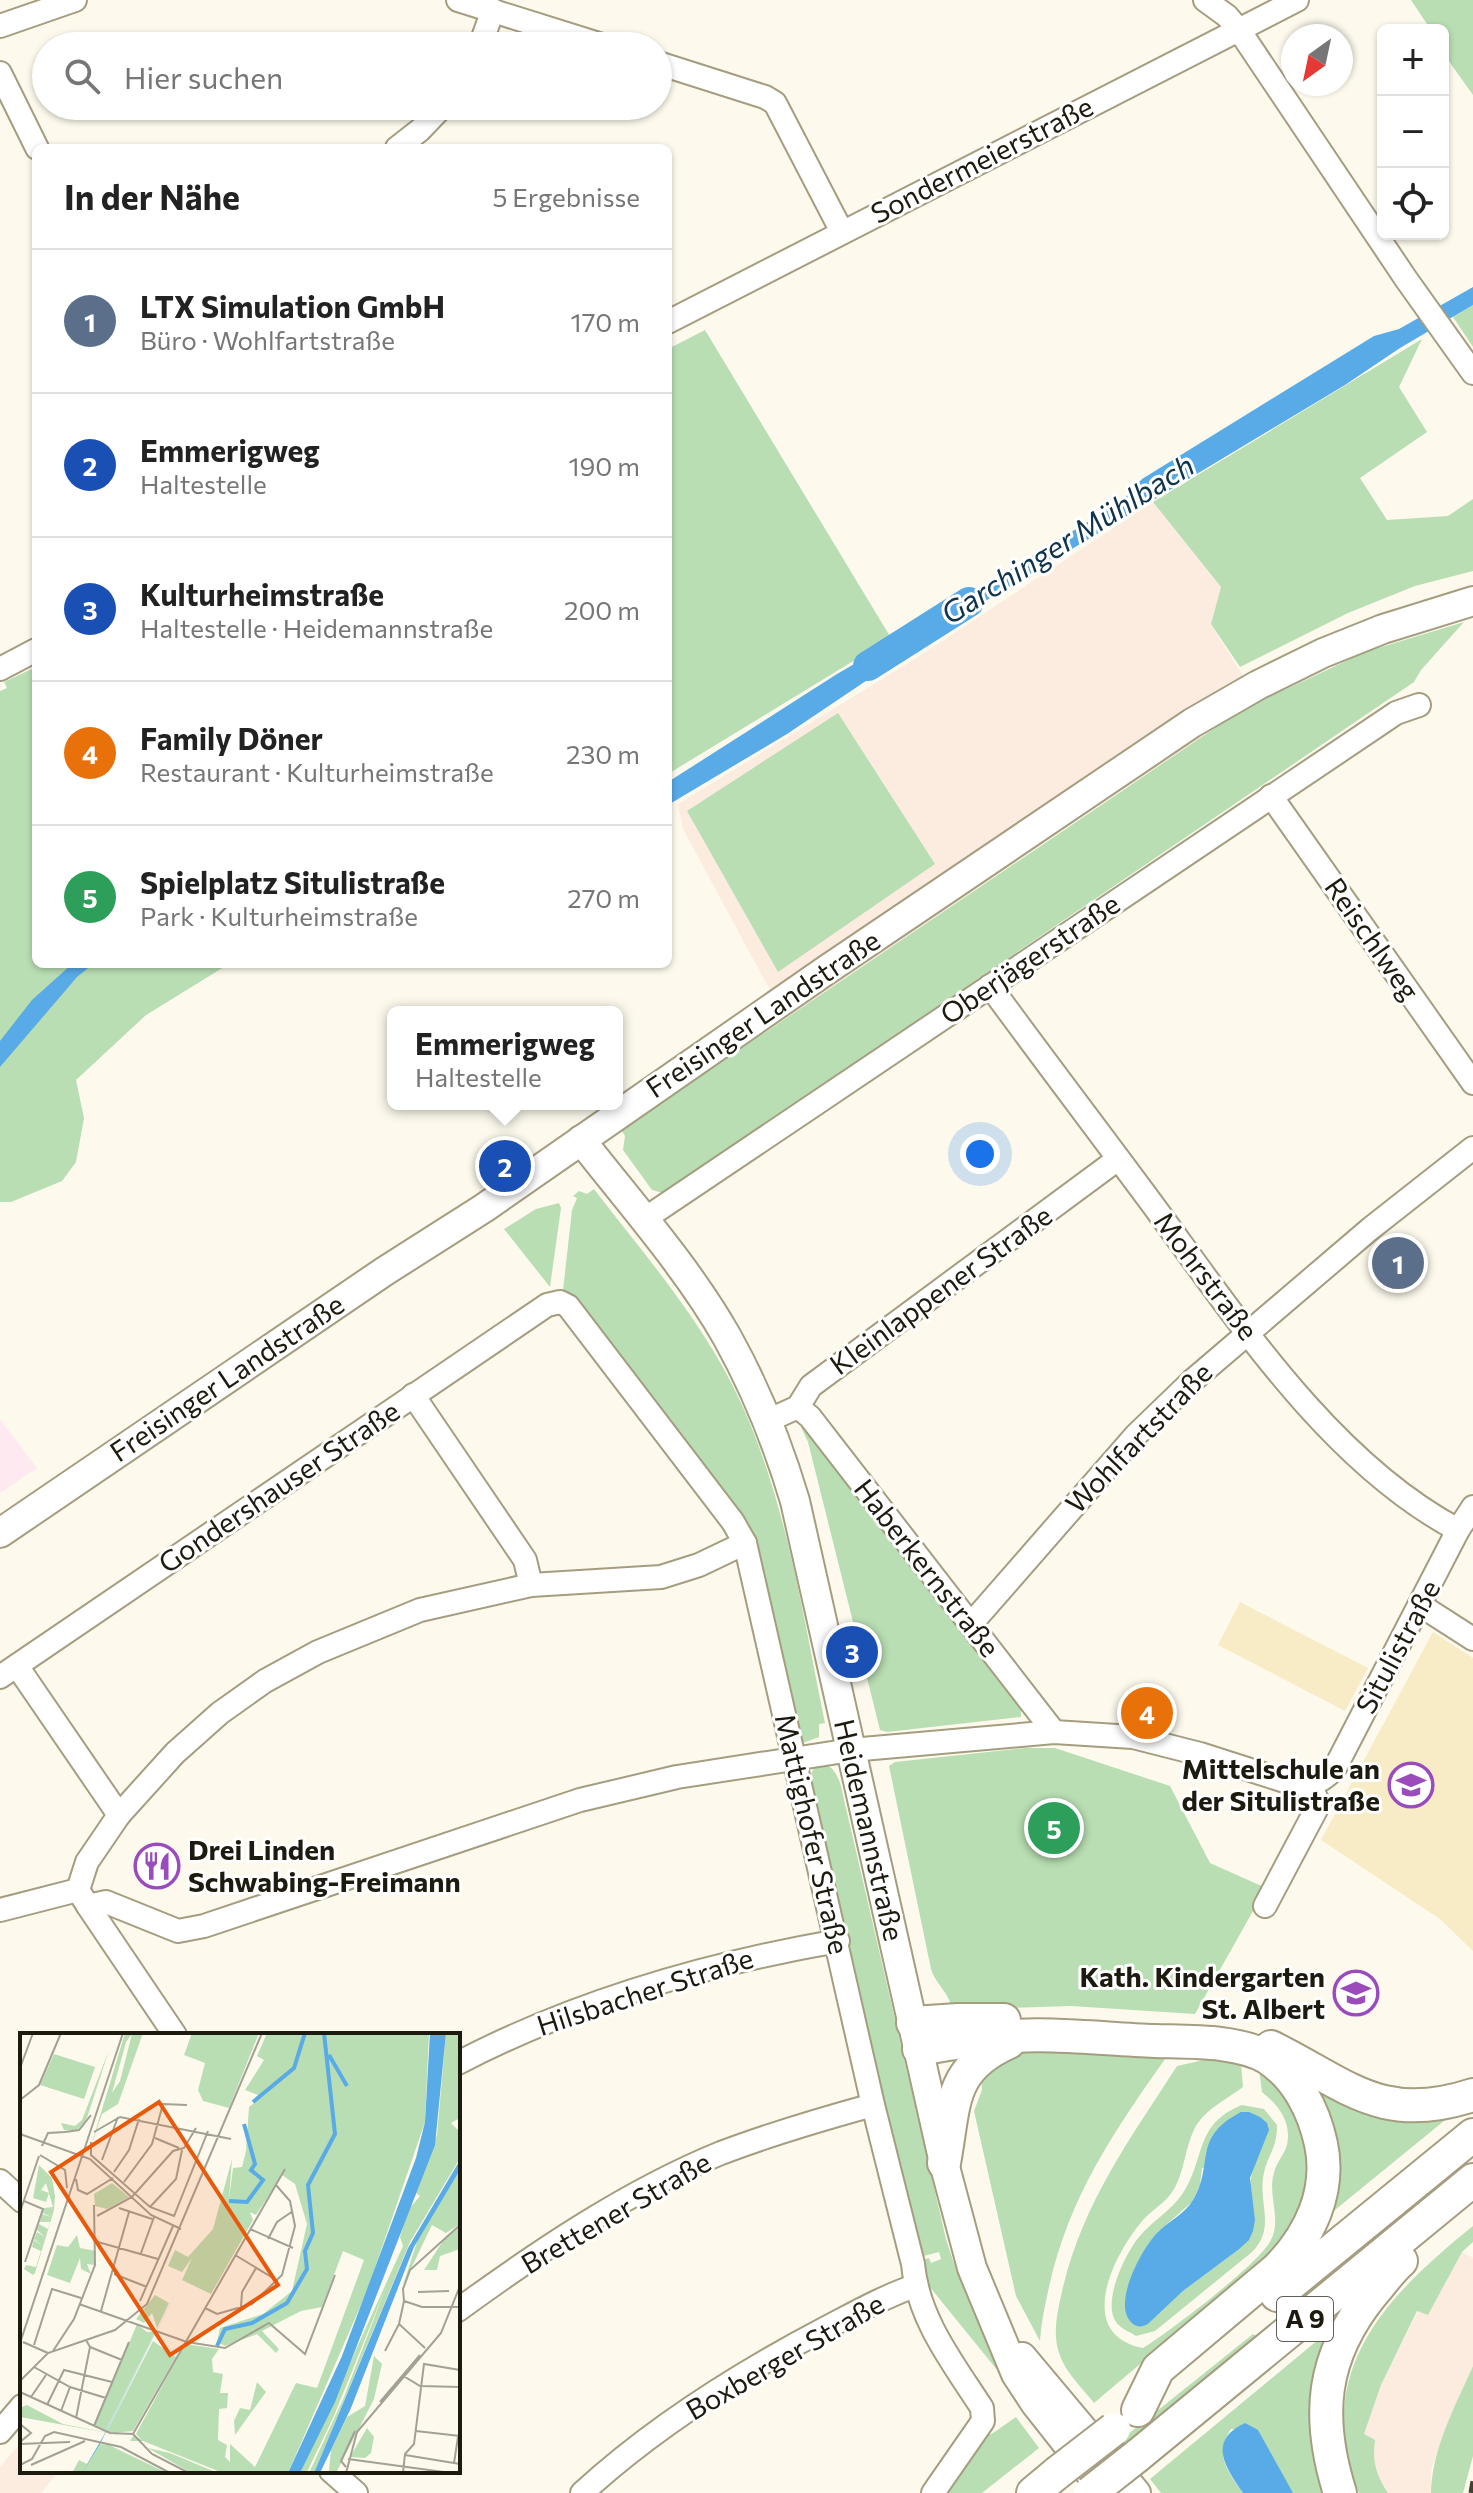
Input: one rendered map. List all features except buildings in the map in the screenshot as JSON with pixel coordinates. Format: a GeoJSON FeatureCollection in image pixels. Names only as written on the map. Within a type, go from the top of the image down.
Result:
{"type":"FeatureCollection","features":[{"type":"Feature","properties":{"kind":"highway"},"geometry":{"type":"LineString","coordinates":[[916,2036],[958,2020],[1220,2038],[1250,2037],[1348,2090],[1381,2103],[1424,2106],[1473,2095]]}},
{"type":"Feature","properties":{"kind":"highway"},"geometry":{"type":"LineString","coordinates":[[916,2036],[1155,2032]]}},
{"type":"Feature","properties":{"kind":"highway"},"geometry":{"type":"LineString","coordinates":[[944,2163],[958,2088],[966,2071],[994,2049],[1023,2035]]}},
{"type":"Feature","properties":{"kind":"highway"},"geometry":{"type":"LineString","coordinates":[[1126,2419],[1158,2369],[1295,2251],[1309,2228],[1323,2181],[1323,2154],[1318,2128],[1296,2086],[1278,2066],[1261,2055],[1220,2038]]}},
{"type":"Feature","properties":{"kind":"highway","name":"A 9"},"geometry":{"type":"LineString","coordinates":[[1045,2483],[1473,2135]]}},
{"type":"Feature","properties":{"kind":"highway","name":"A 9"},"geometry":{"type":"LineString","coordinates":[[1090,2493],[1473,2180]]}},
{"type":"Feature","properties":{"kind":"highway"},"geometry":{"type":"LineString","coordinates":[[1340,2493],[1327,2444],[1326,2400],[1330,2370],[1342,2340],[1358,2311],[1397,2265],[1473,2202]]}},
{"type":"Feature","properties":{"kind":"main road","name":"Freisinger Landstraße"},"geometry":{"type":"LineString","coordinates":[[0,1533],[373,1279],[484,1208],[1192,723],[1258,685],[1323,653],[1383,629],[1473,601]]}},
{"type":"Feature","properties":{"kind":"main road","name":"Heidemannstraße"},"geometry":{"type":"LineString","coordinates":[[581,1140],[705,1302],[726,1335],[767,1421],[795,1501],[944,2163],[972,2268],[1016,2374],[1106,2493]]}},
{"type":"Feature","properties":{"kind":"main road","name":"Heidemannstraße"},"geometry":{"type":"LineString","coordinates":[[1000,2333],[1136,2493]]}},
{"type":"Feature","properties":{"kind":"street"},"geometry":{"type":"LineString","coordinates":[[0,26],[75,0]]}},
{"type":"Feature","properties":{"kind":"street"},"geometry":{"type":"LineString","coordinates":[[458,0],[561,32]]}},
{"type":"Feature","properties":{"kind":"street"},"geometry":{"type":"LineString","coordinates":[[1205,0],[1227,16],[1239,30],[1473,373]]}},
{"type":"Feature","properties":{"kind":"street","name":"Sondermeierstraße"},"geometry":{"type":"LineString","coordinates":[[672,320],[1297,0]]}},
{"type":"Feature","properties":{"kind":"street"},"geometry":{"type":"LineString","coordinates":[[485,32],[493,10]]}},
{"type":"Feature","properties":{"kind":"street"},"geometry":{"type":"LineString","coordinates":[[672,67],[765,97],[775,103],[842,232]]}},
{"type":"Feature","properties":{"kind":"street"},"geometry":{"type":"LineString","coordinates":[[0,73],[35,144]]}},
{"type":"Feature","properties":{"kind":"street"},"geometry":{"type":"LineString","coordinates":[[402,144],[430,120]]}},
{"type":"Feature","properties":{"kind":"street"},"geometry":{"type":"LineString","coordinates":[[0,669],[32,652]]}},
{"type":"Feature","properties":{"kind":"street","name":"Oberjägerstraße"},"geometry":{"type":"LineString","coordinates":[[643,1220],[1396,713],[1419,705]]}},
{"type":"Feature","properties":{"kind":"street","name":"Reischlweg"},"geometry":{"type":"LineString","coordinates":[[1271,796],[1473,1083]]}},
{"type":"Feature","properties":{"kind":"street","name":"Mohrstraße"},"geometry":{"type":"LineString","coordinates":[[990,986],[1246,1332],[1294,1390],[1342,1440],[1407,1496],[1458,1530]]}},
{"type":"Feature","properties":{"kind":"street","name":"Wohlfartstraße"},"geometry":{"type":"LineString","coordinates":[[971,1624],[1136,1435],[1246,1332],[1473,1148]]}},
{"type":"Feature","properties":{"kind":"street","name":"Kleinlappener Straße"},"geometry":{"type":"LineString","coordinates":[[767,1421],[798,1407],[811,1386],[1118,1159]]}},
{"type":"Feature","properties":{"kind":"street","name":"Gondershauser Straße"},"geometry":{"type":"LineString","coordinates":[[8,1671],[547,1305],[560,1302]]}},
{"type":"Feature","properties":{"kind":"street","name":"Mattighofer Straße"},"geometry":{"type":"LineString","coordinates":[[560,1302],[568,1306],[733,1522],[745,1543],[873,2105],[913,2264],[915,2286],[932,2327],[982,2408],[983,2421],[933,2493]]}},
{"type":"Feature","properties":{"kind":"street"},"geometry":{"type":"LineString","coordinates":[[413,1395],[525,1560],[531,1585]]}},
{"type":"Feature","properties":{"kind":"street","name":"Haberkernstraße"},"geometry":{"type":"LineString","coordinates":[[798,1407],[810,1417],[1054,1732]]}},
{"type":"Feature","properties":{"kind":"street","name":"Situlistraße"},"geometry":{"type":"LineString","coordinates":[[1310,1785],[1323,1780],[1336,1766],[1458,1530],[1473,1507]]}},
{"type":"Feature","properties":{"kind":"street"},"geometry":{"type":"LineString","coordinates":[[174,2033],[83,1898],[87,1862],[119,1815],[175,1753],[220,1713],[265,1681],[318,1652],[420,1610],[531,1585],[661,1577],[699,1565],[745,1543]]}},
{"type":"Feature","properties":{"kind":"street"},"geometry":{"type":"LineString","coordinates":[[1420,1605],[1473,1639]]}},
{"type":"Feature","properties":{"kind":"street"},"geometry":{"type":"LineString","coordinates":[[8,1671],[119,1815]]}},
{"type":"Feature","properties":{"kind":"street"},"geometry":{"type":"LineString","coordinates":[[0,1910],[83,1898],[106,1902],[178,1931],[204,1926],[580,1800],[677,1777],[851,1750],[1054,1732],[1133,1737],[1200,1754],[1291,1783],[1310,1785],[1319,1804],[1265,1906]]}},
{"type":"Feature","properties":{"kind":"street"},"geometry":{"type":"LineString","coordinates":[[122,1956],[120,1945],[125,1930],[136,1921],[148,1918]]}},
{"type":"Feature","properties":{"kind":"street","name":"Hilsbacher Straße"},"geometry":{"type":"LineString","coordinates":[[460,2062],[563,2014],[627,1992],[739,1959],[838,1941]]}},
{"type":"Feature","properties":{"kind":"street","name":"Brettener Straße"},"geometry":{"type":"LineString","coordinates":[[460,2309],[594,2219],[662,2181],[719,2154],[773,2134],[873,2105]]}},
{"type":"Feature","properties":{"kind":"street"},"geometry":{"type":"LineString","coordinates":[[0,2181],[20,2199]]}},
{"type":"Feature","properties":{"kind":"street","name":"Boxberger Straße"},"geometry":{"type":"LineString","coordinates":[[582,2493],[620,2461],[718,2391],[815,2334],[915,2286]]}},
{"type":"Feature","properties":{"kind":"street"},"geometry":{"type":"LineString","coordinates":[[0,2432],[20,2408]]}},
{"type":"Feature","properties":{"kind":"street"},"geometry":{"type":"LineString","coordinates":[[333,2473],[356,2493]]}},
{"type":"Feature","properties":{"kind":"shaded area"},"geometry":{"type":"Polygon","coordinates":[[[1153,502],[1221,587],[1211,624],[1259,702],[1108,799],[788,1018],[683,829],[678,804],[918,657],[1153,502]]]}},
{"type":"Feature","properties":{"kind":"shaded area"},"geometry":{"type":"Polygon","coordinates":[[[0,1419],[37,1468],[0,1493],[0,1419]]]}},
{"type":"Feature","properties":{"kind":"shaded area"},"geometry":{"type":"Polygon","coordinates":[[[1240,1602],[1368,1668],[1345,1711],[1218,1645],[1240,1602]]]}},
{"type":"Feature","properties":{"kind":"shaded area","name":"Mittelschule an der Situlistraße"},"geometry":{"type":"Polygon","coordinates":[[[1433,1632],[1473,1658],[1473,1951],[1440,1919],[1321,1840],[1433,1632]]]}},
{"type":"Feature","properties":{"kind":"shaded area"},"geometry":{"type":"Polygon","coordinates":[[[1462,2252],[1473,2258],[1473,2366],[1441,2440],[1431,2471],[1431,2493],[1388,2493],[1377,2476],[1364,2434],[1381,2385],[1418,2311],[1428,2315],[1462,2252]]]}},
{"type":"Feature","properties":{"kind":"shaded area"},"geometry":{"type":"Polygon","coordinates":[[[20,2443],[20,2473],[57,2473],[41,2493],[0,2493],[0,2467],[20,2443]]]}},
{"type":"Feature","properties":{"kind":"green space"},"geometry":{"type":"Polygon","coordinates":[[[1411,0],[1473,0],[1473,95],[1449,61],[1449,24],[1427,24],[1411,0]]]}},
{"type":"Feature","properties":{"kind":"green space"},"geometry":{"type":"Polygon","coordinates":[[[1473,305],[1473,347],[1453,317],[1473,305]]]}},
{"type":"Feature","properties":{"kind":"green space"},"geometry":{"type":"Polygon","coordinates":[[[705,330],[891,638],[672,772],[672,347],[705,330]]]}},
{"type":"Feature","properties":{"kind":"green space"},"geometry":{"type":"Polygon","coordinates":[[[1422,339],[1399,387],[1427,432],[1360,478],[1387,520],[1448,516],[1473,499],[1473,571],[1415,586],[1348,613],[1240,667],[1211,624],[1221,587],[1153,502],[1422,339]]]}},
{"type":"Feature","properties":{"kind":"green space"},"geometry":{"type":"Polygon","coordinates":[[[1464,622],[1414,682],[663,1193],[652,1190],[623,1150],[625,1136],[621,1130],[1218,726],[1259,702],[1365,652],[1464,622]]]}},
{"type":"Feature","properties":{"kind":"green space"},"geometry":{"type":"Polygon","coordinates":[[[32,669],[32,968],[222,968],[146,1015],[76,1080],[84,1118],[76,1162],[62,1181],[11,1202],[0,1202],[0,691],[7,688],[4,682],[32,669]]]}},
{"type":"Feature","properties":{"kind":"green space"},"geometry":{"type":"Polygon","coordinates":[[[838,713],[935,864],[778,972],[687,811],[838,713]]]}},
{"type":"Feature","properties":{"kind":"green space"},"geometry":{"type":"Polygon","coordinates":[[[594,1189],[655,1267],[711,1347],[758,1443],[792,1561],[825,1723],[819,1724],[819,1737],[803,1743],[759,1558],[578,1302],[563,1290],[572,1210],[577,1198],[573,1196],[579,1191],[587,1194],[594,1189]]]}},
{"type":"Feature","properties":{"kind":"green space"},"geometry":{"type":"Polygon","coordinates":[[[559,1203],[561,1208],[550,1287],[504,1229],[536,1209],[559,1203]]]}},
{"type":"Feature","properties":{"kind":"green space"},"geometry":{"type":"Polygon","coordinates":[[[801,1427],[805,1428],[1021,1704],[1021,1717],[887,1732],[880,1730],[808,1442],[801,1427]]]}},
{"type":"Feature","properties":{"kind":"green space"},"geometry":{"type":"Polygon","coordinates":[[[1026,1748],[1055,1748],[1170,1786],[1210,1863],[1266,1888],[1195,2014],[1071,2006],[952,2010],[931,1969],[889,1766],[895,1762],[1026,1748]]]}},
{"type":"Feature","properties":{"kind":"green space"},"geometry":{"type":"Polygon","coordinates":[[[825,1764],[838,1777],[842,1789],[946,2239],[979,2323],[1023,2402],[929,2286],[921,2260],[929,2258],[931,2263],[941,2259],[939,2252],[920,2257],[859,2004],[810,1776],[815,1766],[825,1764]]]}},
{"type":"Feature","properties":{"kind":"green space"},"geometry":{"type":"Polygon","coordinates":[[[1026,2049],[1149,2054],[1149,2058],[1165,2059],[1095,2167],[1068,2224],[1045,2307],[1040,2341],[1016,2296],[974,2111],[982,2090],[981,2075],[1026,2049]]]}},
{"type":"Feature","properties":{"kind":"green space"},"geometry":{"type":"Polygon","coordinates":[[[1208,2059],[1241,2064],[1243,2087],[1200,2120],[1192,2134],[1175,2187],[1143,2220],[1121,2253],[1106,2292],[1105,2311],[1110,2327],[1122,2340],[1143,2348],[1250,2265],[1271,2240],[1275,2223],[1272,2181],[1288,2137],[1282,2115],[1262,2092],[1259,2069],[1285,2097],[1303,2138],[1308,2173],[1300,2207],[1269,2255],[1094,2403],[1065,2367],[1057,2345],[1058,2312],[1072,2256],[1110,2172],[1177,2066],[1208,2059]]]}},
{"type":"Feature","properties":{"kind":"green space"},"geometry":{"type":"Polygon","coordinates":[[[1322,2089],[1451,2113],[1452,2119],[1444,2121],[1330,2214],[1339,2167],[1331,2122],[1319,2092],[1322,2089]]]}},
{"type":"Feature","properties":{"kind":"green space"},"geometry":{"type":"Polygon","coordinates":[[[1242,2105],[1264,2109],[1277,2125],[1276,2140],[1262,2184],[1265,2224],[1259,2243],[1155,2331],[1136,2336],[1118,2324],[1112,2313],[1117,2278],[1139,2237],[1183,2193],[1208,2132],[1227,2113],[1242,2105]],[[1254,2162],[1202,2168],[1200,2185],[1192,2202],[1148,2245],[1148,2324],[1183,2291],[1238,2250],[1254,2162]]]}},
{"type":"Feature","properties":{"kind":"green space"},"geometry":{"type":"Polygon","coordinates":[[[1473,2226],[1473,2242],[1462,2252],[1428,2315],[1417,2311],[1381,2385],[1364,2434],[1375,2440],[1376,2468],[1388,2493],[1359,2493],[1347,2450],[1344,2410],[1351,2374],[1365,2341],[1411,2281],[1473,2226]]]}},
{"type":"Feature","properties":{"kind":"green space"},"geometry":{"type":"Polygon","coordinates":[[[1342,2320],[1330,2493],[1293,2493],[1258,2431],[1231,2429],[1223,2455],[1228,2470],[1243,2493],[1161,2493],[1150,2479],[1342,2320]]]}},
{"type":"Feature","properties":{"kind":"green space"},"geometry":{"type":"Polygon","coordinates":[[[1253,2334],[1256,2336],[1126,2444],[1122,2439],[1253,2334]]]}},
{"type":"Feature","properties":{"kind":"green space"},"geometry":{"type":"Polygon","coordinates":[[[1473,2366],[1473,2456],[1463,2493],[1431,2493],[1440,2444],[1473,2366]]]}},
{"type":"Feature","properties":{"kind":"green space"},"geometry":{"type":"Polygon","coordinates":[[[1016,2417],[1039,2448],[982,2493],[943,2493],[983,2437],[1016,2417]]]}},
{"type":"Feature","properties":{"kind":"water"},"geometry":{"type":"Polygon","coordinates":[[[1473,287],[1473,305],[982,603],[942,632],[932,617],[1122,501],[1142,479],[1374,336],[1399,329],[1473,287]]]}},
{"type":"Feature","properties":{"kind":"water"},"geometry":{"type":"Polygon","coordinates":[[[899,638],[909,652],[787,734],[672,803],[672,779],[899,638]]]}},
{"type":"Feature","properties":{"kind":"water"},"geometry":{"type":"Polygon","coordinates":[[[68,968],[88,968],[0,1067],[0,1041],[32,1000],[68,968]]]}},
{"type":"Feature","properties":{"kind":"water"},"geometry":{"type":"Polygon","coordinates":[[[1241,2112],[1260,2117],[1269,2130],[1250,2178],[1255,2220],[1249,2240],[1183,2291],[1148,2324],[1134,2325],[1125,2309],[1125,2298],[1138,2261],[1157,2233],[1190,2205],[1203,2175],[1210,2142],[1225,2122],[1241,2112]]]}},
{"type":"Feature","properties":{"kind":"water"},"geometry":{"type":"Polygon","coordinates":[[[1245,2423],[1258,2430],[1293,2493],[1243,2493],[1230,2474],[1223,2446],[1233,2430],[1245,2423]]]}},
{"type":"Feature","properties":{"kind":"waterway","name":"Garchinger Mühlbach"},"geometry":{"type":"LineString","coordinates":[[868,666],[969,602]]}},
{"type":"Feature","properties":{"kind":"railway"},"geometry":{"type":"LineString","coordinates":[[1471,2493],[1473,2481]]}},
{"type":"Feature","properties":{"kind":"place","name":"Emmerigweg"},"geometry":{"type":"Point","coordinates":[505,1166]}},
{"type":"Feature","properties":{"kind":"place","name":"LTX Simulation GmbH"},"geometry":{"type":"Point","coordinates":[1398,1263]}},
{"type":"Feature","properties":{"kind":"place","name":"Kulturheimstraße"},"geometry":{"type":"Point","coordinates":[852,1652]}},
{"type":"Feature","properties":{"kind":"place","name":"Family Döner"},"geometry":{"type":"Point","coordinates":[1147,1713]}},
{"type":"Feature","properties":{"kind":"place","name":"Mittelschule an der Situlistraße"},"geometry":{"type":"Point","coordinates":[1411,1785]}},
{"type":"Feature","properties":{"kind":"place","name":"Spielplatz Situlistraße"},"geometry":{"type":"Point","coordinates":[1054,1828]}},
{"type":"Feature","properties":{"kind":"place","name":"Drei Linden Schwabing-Freimann"},"geometry":{"type":"Point","coordinates":[157,1866]}},
{"type":"Feature","properties":{"kind":"place","name":"Kath. Kindergarten St. Albert"},"geometry":{"type":"Point","coordinates":[1356,1993]}}]}
